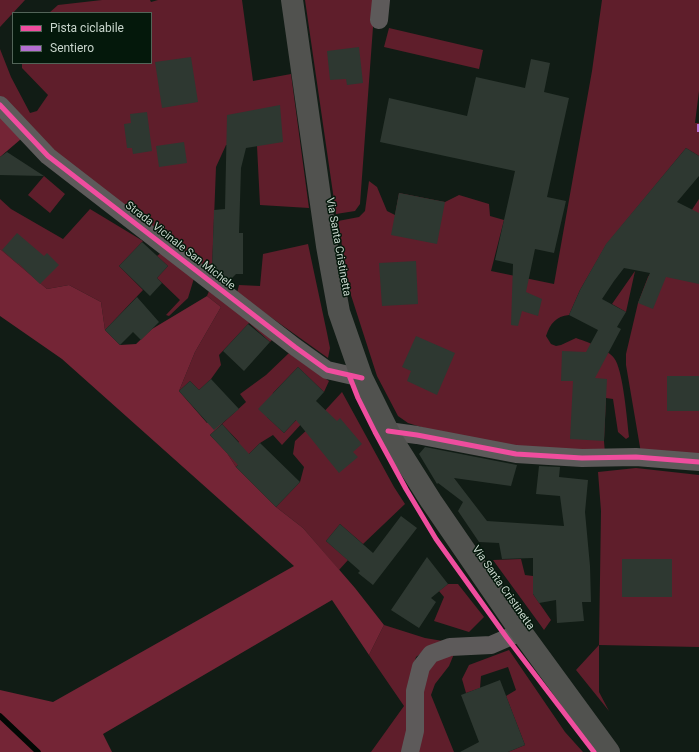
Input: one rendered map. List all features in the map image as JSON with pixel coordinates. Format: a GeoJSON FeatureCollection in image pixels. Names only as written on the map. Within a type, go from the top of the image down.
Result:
{"type":"FeatureCollection","features":[{"type":"Feature","properties":{"kind":"main road","name":"Via Santa Cristinetta"},"geometry":{"type":"LineString","coordinates":[[292,0],[327,246],[340,312],[362,378],[393,441],[431,501],[521,632],[609,752]]}},
{"type":"Feature","properties":{"kind":"street"},"geometry":{"type":"LineString","coordinates":[[379,20],[381,0]]}},
{"type":"Feature","properties":{"kind":"street","name":"Strada Vicinale San Michele"},"geometry":{"type":"LineString","coordinates":[[0,105],[48,156],[295,347],[327,370],[362,378]]}},
{"type":"Feature","properties":{"kind":"street"},"geometry":{"type":"LineString","coordinates":[[388,432],[417,435],[516,454],[582,458],[636,457],[699,462]]}},
{"type":"Feature","properties":{"kind":"street"},"geometry":{"type":"LineString","coordinates":[[410,752],[415,731],[414,691],[421,667],[431,654],[450,647],[491,645],[521,632]]}},
{"type":"Feature","properties":{"kind":"shaded area"},"geometry":{"type":"Polygon","coordinates":[[[0,0],[25,0],[14,12],[12,12],[12,14],[0,27],[0,0]]]}},
{"type":"Feature","properties":{"kind":"shaded area"},"geometry":{"type":"Polygon","coordinates":[[[102,0],[150,0],[151,2],[158,0],[242,0],[253,81],[291,74],[309,208],[260,205],[257,146],[226,145],[216,167],[212,270],[207,269],[191,257],[162,232],[126,210],[67,163],[0,100],[0,49],[11,77],[30,113],[37,111],[48,95],[22,68],[22,64],[152,64],[152,12],[50,12],[58,5],[102,0]]]}},
{"type":"Feature","properties":{"kind":"shaded area"},"geometry":{"type":"Polygon","coordinates":[[[305,0],[375,0],[360,204],[355,211],[336,214],[305,0]]]}},
{"type":"Feature","properties":{"kind":"shaded area"},"geometry":{"type":"Polygon","coordinates":[[[602,0],[699,0],[699,91],[695,123],[699,123],[699,156],[686,148],[606,245],[580,290],[569,315],[560,317],[554,321],[546,336],[551,344],[556,346],[576,338],[602,349],[614,358],[622,383],[629,437],[626,439],[618,432],[613,399],[606,398],[604,441],[605,454],[531,450],[431,430],[408,423],[398,416],[377,376],[349,289],[338,221],[359,217],[365,211],[369,181],[377,187],[387,211],[395,215],[399,193],[445,202],[459,195],[489,204],[490,216],[504,220],[491,271],[554,284],[592,71],[602,0]]]}},
{"type":"Feature","properties":{"kind":"shaded area"},"geometry":{"type":"Polygon","coordinates":[[[389,28],[483,50],[479,69],[384,47],[389,28]]]}},
{"type":"Feature","properties":{"kind":"shaded area"},"geometry":{"type":"Polygon","coordinates":[[[0,116],[21,139],[0,157],[0,116]]]}},
{"type":"Feature","properties":{"kind":"shaded area"},"geometry":{"type":"Polygon","coordinates":[[[44,176],[65,194],[50,213],[28,195],[44,176]]]}},
{"type":"Feature","properties":{"kind":"shaded area"},"geometry":{"type":"Polygon","coordinates":[[[0,199],[11,209],[63,239],[90,209],[143,241],[119,266],[143,290],[105,330],[101,302],[69,285],[47,289],[0,249],[0,199]]]}},
{"type":"Feature","properties":{"kind":"shaded area"},"geometry":{"type":"Polygon","coordinates":[[[699,199],[699,457],[641,453],[626,365],[626,354],[638,303],[648,277],[699,199]]]}},
{"type":"Feature","properties":{"kind":"shaded area"},"geometry":{"type":"Polygon","coordinates":[[[308,244],[330,348],[328,358],[237,293],[239,285],[260,286],[263,254],[308,244]]]}},
{"type":"Feature","properties":{"kind":"shaded area"},"geometry":{"type":"Polygon","coordinates":[[[0,249],[47,289],[69,285],[101,302],[105,330],[120,345],[136,344],[152,329],[207,296],[221,307],[195,352],[179,391],[207,423],[219,412],[230,416],[210,435],[227,453],[236,467],[276,507],[303,528],[355,588],[384,625],[369,655],[332,600],[103,734],[112,752],[0,752],[0,690],[53,702],[294,566],[62,359],[0,316],[0,249]]]}},
{"type":"Feature","properties":{"kind":"shaded area"},"geometry":{"type":"Polygon","coordinates":[[[162,252],[195,275],[188,298],[169,316],[166,315],[180,300],[157,278],[168,266],[157,256],[162,252]]]}},
{"type":"Feature","properties":{"kind":"shaded area"},"geometry":{"type":"Polygon","coordinates":[[[635,271],[626,312],[612,304],[635,271]]]}},
{"type":"Feature","properties":{"kind":"shaded area"},"geometry":{"type":"Polygon","coordinates":[[[209,291],[274,338],[270,342],[249,323],[219,355],[221,365],[211,379],[199,390],[190,381],[179,391],[195,352],[221,307],[207,296],[209,291]]]}},
{"type":"Feature","properties":{"kind":"shaded area"},"geometry":{"type":"Polygon","coordinates":[[[289,353],[329,381],[324,392],[298,367],[273,393],[267,417],[284,433],[299,417],[304,421],[282,445],[273,435],[260,443],[236,467],[227,453],[239,442],[222,424],[246,402],[240,394],[266,375],[289,353]]]}},
{"type":"Feature","properties":{"kind":"shaded area"},"geometry":{"type":"Polygon","coordinates":[[[342,392],[394,487],[405,504],[363,544],[340,524],[326,541],[348,560],[339,570],[303,528],[276,507],[300,482],[304,467],[293,454],[295,441],[342,392]]]}},
{"type":"Feature","properties":{"kind":"shaded area"},"geometry":{"type":"Polygon","coordinates":[[[636,468],[699,475],[699,647],[599,645],[601,511],[598,472],[636,468]]]}},
{"type":"Feature","properties":{"kind":"shaded area"},"geometry":{"type":"Polygon","coordinates":[[[521,559],[525,575],[533,576],[533,594],[551,620],[544,630],[493,560],[521,559]]]}},
{"type":"Feature","properties":{"kind":"shaded area"},"geometry":{"type":"Polygon","coordinates":[[[448,584],[458,584],[484,617],[469,632],[434,621],[444,597],[439,591],[448,584]]]}},
{"type":"Feature","properties":{"kind":"shaded area"},"geometry":{"type":"Polygon","coordinates":[[[384,625],[425,638],[443,641],[427,649],[416,657],[411,675],[410,731],[402,752],[371,752],[404,706],[369,655],[384,625]]]}},
{"type":"Feature","properties":{"kind":"shaded area"},"geometry":{"type":"Polygon","coordinates":[[[599,645],[599,692],[609,711],[576,670],[599,645]]]}},
{"type":"Feature","properties":{"kind":"shaded area"},"geometry":{"type":"Polygon","coordinates":[[[509,650],[565,732],[583,752],[508,752],[525,745],[506,696],[516,690],[508,667],[481,676],[480,688],[466,693],[462,679],[469,665],[509,650]]]}},
{"type":"Feature","properties":{"kind":"shaded area"},"geometry":{"type":"Polygon","coordinates":[[[454,654],[449,666],[435,684],[431,695],[454,752],[415,752],[417,695],[432,661],[454,654]]]}},
{"type":"Feature","properties":{"kind":"building"},"geometry":{"type":"Polygon","coordinates":[[[359,47],[363,83],[347,85],[346,79],[330,80],[327,51],[359,47]]]}},
{"type":"Feature","properties":{"kind":"building"},"geometry":{"type":"Polygon","coordinates":[[[191,57],[198,102],[162,108],[155,62],[191,57]]]}},
{"type":"Feature","properties":{"kind":"building"},"geometry":{"type":"Polygon","coordinates":[[[531,59],[550,63],[544,92],[569,98],[547,197],[566,201],[554,253],[535,249],[526,292],[542,299],[538,316],[522,311],[518,326],[511,325],[513,264],[495,260],[515,171],[380,142],[389,98],[467,116],[476,77],[525,88],[531,59]]]}},
{"type":"Feature","properties":{"kind":"building"},"geometry":{"type":"Polygon","coordinates":[[[280,105],[283,142],[246,148],[241,168],[239,233],[243,233],[243,274],[236,274],[228,282],[212,268],[214,210],[225,209],[227,115],[280,105]]]}},
{"type":"Feature","properties":{"kind":"building"},"geometry":{"type":"Polygon","coordinates":[[[147,112],[152,151],[133,154],[132,148],[127,148],[124,124],[131,123],[130,114],[147,112]]]}},
{"type":"Feature","properties":{"kind":"building"},"geometry":{"type":"Polygon","coordinates":[[[184,142],[187,163],[159,167],[156,146],[184,142]]]}},
{"type":"Feature","properties":{"kind":"building"},"geometry":{"type":"Polygon","coordinates":[[[686,148],[699,156],[699,176],[677,202],[699,213],[699,284],[666,277],[653,309],[638,303],[650,273],[624,268],[602,299],[626,312],[617,327],[621,329],[595,378],[607,379],[604,441],[570,439],[573,381],[561,381],[562,351],[586,352],[598,330],[569,315],[580,290],[606,244],[686,148]]]}},
{"type":"Feature","properties":{"kind":"building"},"geometry":{"type":"Polygon","coordinates":[[[7,152],[44,176],[0,175],[0,157],[7,152]]]}},
{"type":"Feature","properties":{"kind":"building"},"geometry":{"type":"Polygon","coordinates":[[[399,193],[445,202],[437,244],[391,235],[399,193]]]}},
{"type":"Feature","properties":{"kind":"building"},"geometry":{"type":"Polygon","coordinates":[[[17,233],[44,256],[47,253],[59,265],[40,284],[2,250],[17,233]]]}},
{"type":"Feature","properties":{"kind":"building"},"geometry":{"type":"Polygon","coordinates":[[[142,242],[168,266],[157,278],[162,283],[150,296],[119,266],[142,242]]]}},
{"type":"Feature","properties":{"kind":"building"},"geometry":{"type":"Polygon","coordinates":[[[416,261],[418,304],[382,306],[379,263],[416,261]]]}},
{"type":"Feature","properties":{"kind":"building"},"geometry":{"type":"Polygon","coordinates":[[[137,297],[159,322],[141,340],[133,332],[120,345],[105,330],[137,297]]]}},
{"type":"Feature","properties":{"kind":"building"},"geometry":{"type":"Polygon","coordinates":[[[248,324],[270,342],[244,371],[223,351],[248,324]]]}},
{"type":"Feature","properties":{"kind":"building"},"geometry":{"type":"Polygon","coordinates":[[[416,336],[455,353],[437,395],[407,381],[411,371],[402,367],[416,336]]]}},
{"type":"Feature","properties":{"kind":"building"},"geometry":{"type":"Polygon","coordinates":[[[298,367],[324,392],[316,401],[337,421],[340,418],[362,444],[353,452],[358,457],[339,473],[296,420],[284,433],[258,409],[298,367]]]}},
{"type":"Feature","properties":{"kind":"building"},"geometry":{"type":"Polygon","coordinates":[[[667,376],[699,376],[699,411],[667,411],[667,376]]]}},
{"type":"Feature","properties":{"kind":"building"},"geometry":{"type":"Polygon","coordinates":[[[211,379],[239,409],[214,430],[179,391],[190,381],[199,390],[211,379]]]}},
{"type":"Feature","properties":{"kind":"building"},"geometry":{"type":"Polygon","coordinates":[[[222,424],[249,454],[260,443],[300,482],[276,507],[236,467],[238,465],[210,435],[222,424]]]}},
{"type":"Feature","properties":{"kind":"building"},"geometry":{"type":"Polygon","coordinates":[[[425,447],[517,465],[511,486],[454,478],[487,521],[564,526],[560,496],[536,494],[539,466],[560,467],[559,477],[588,480],[585,512],[590,566],[591,602],[582,602],[584,621],[557,623],[556,600],[539,603],[533,594],[533,558],[502,559],[499,543],[479,542],[458,511],[463,502],[438,483],[437,484],[419,454],[425,447]]]}},
{"type":"Feature","properties":{"kind":"building"},"geometry":{"type":"Polygon","coordinates":[[[401,516],[417,528],[373,585],[358,573],[360,571],[326,541],[340,524],[373,553],[401,516]]]}},
{"type":"Feature","properties":{"kind":"building"},"geometry":{"type":"Polygon","coordinates":[[[427,557],[448,584],[431,598],[436,602],[419,628],[391,610],[427,557]]]}},
{"type":"Feature","properties":{"kind":"building"},"geometry":{"type":"Polygon","coordinates":[[[622,559],[672,559],[672,597],[622,597],[622,559]]]}},
{"type":"Feature","properties":{"kind":"building"},"geometry":{"type":"Polygon","coordinates":[[[500,680],[525,745],[508,752],[460,752],[479,742],[461,695],[500,680]]]}},
{"type":"Feature","properties":{"kind":"waterway"},"geometry":{"type":"LineString","coordinates":[[0,716],[38,752]]}},
{"type":"Feature","properties":{"kind":"marked path"},"geometry":{"type":"LineString","coordinates":[[699,124],[699,136]]}},
{"type":"Feature","properties":{"kind":"cycle path"},"geometry":{"type":"LineString","coordinates":[[0,105],[48,156],[295,347],[327,370],[362,378]]}},
{"type":"Feature","properties":{"kind":"cycle path"},"geometry":{"type":"LineString","coordinates":[[349,375],[358,398],[375,432],[406,489],[436,539],[507,638],[594,752]]}},
{"type":"Feature","properties":{"kind":"cycle path"},"geometry":{"type":"LineString","coordinates":[[388,431],[516,454],[582,458],[636,457],[699,462]]}}]}
